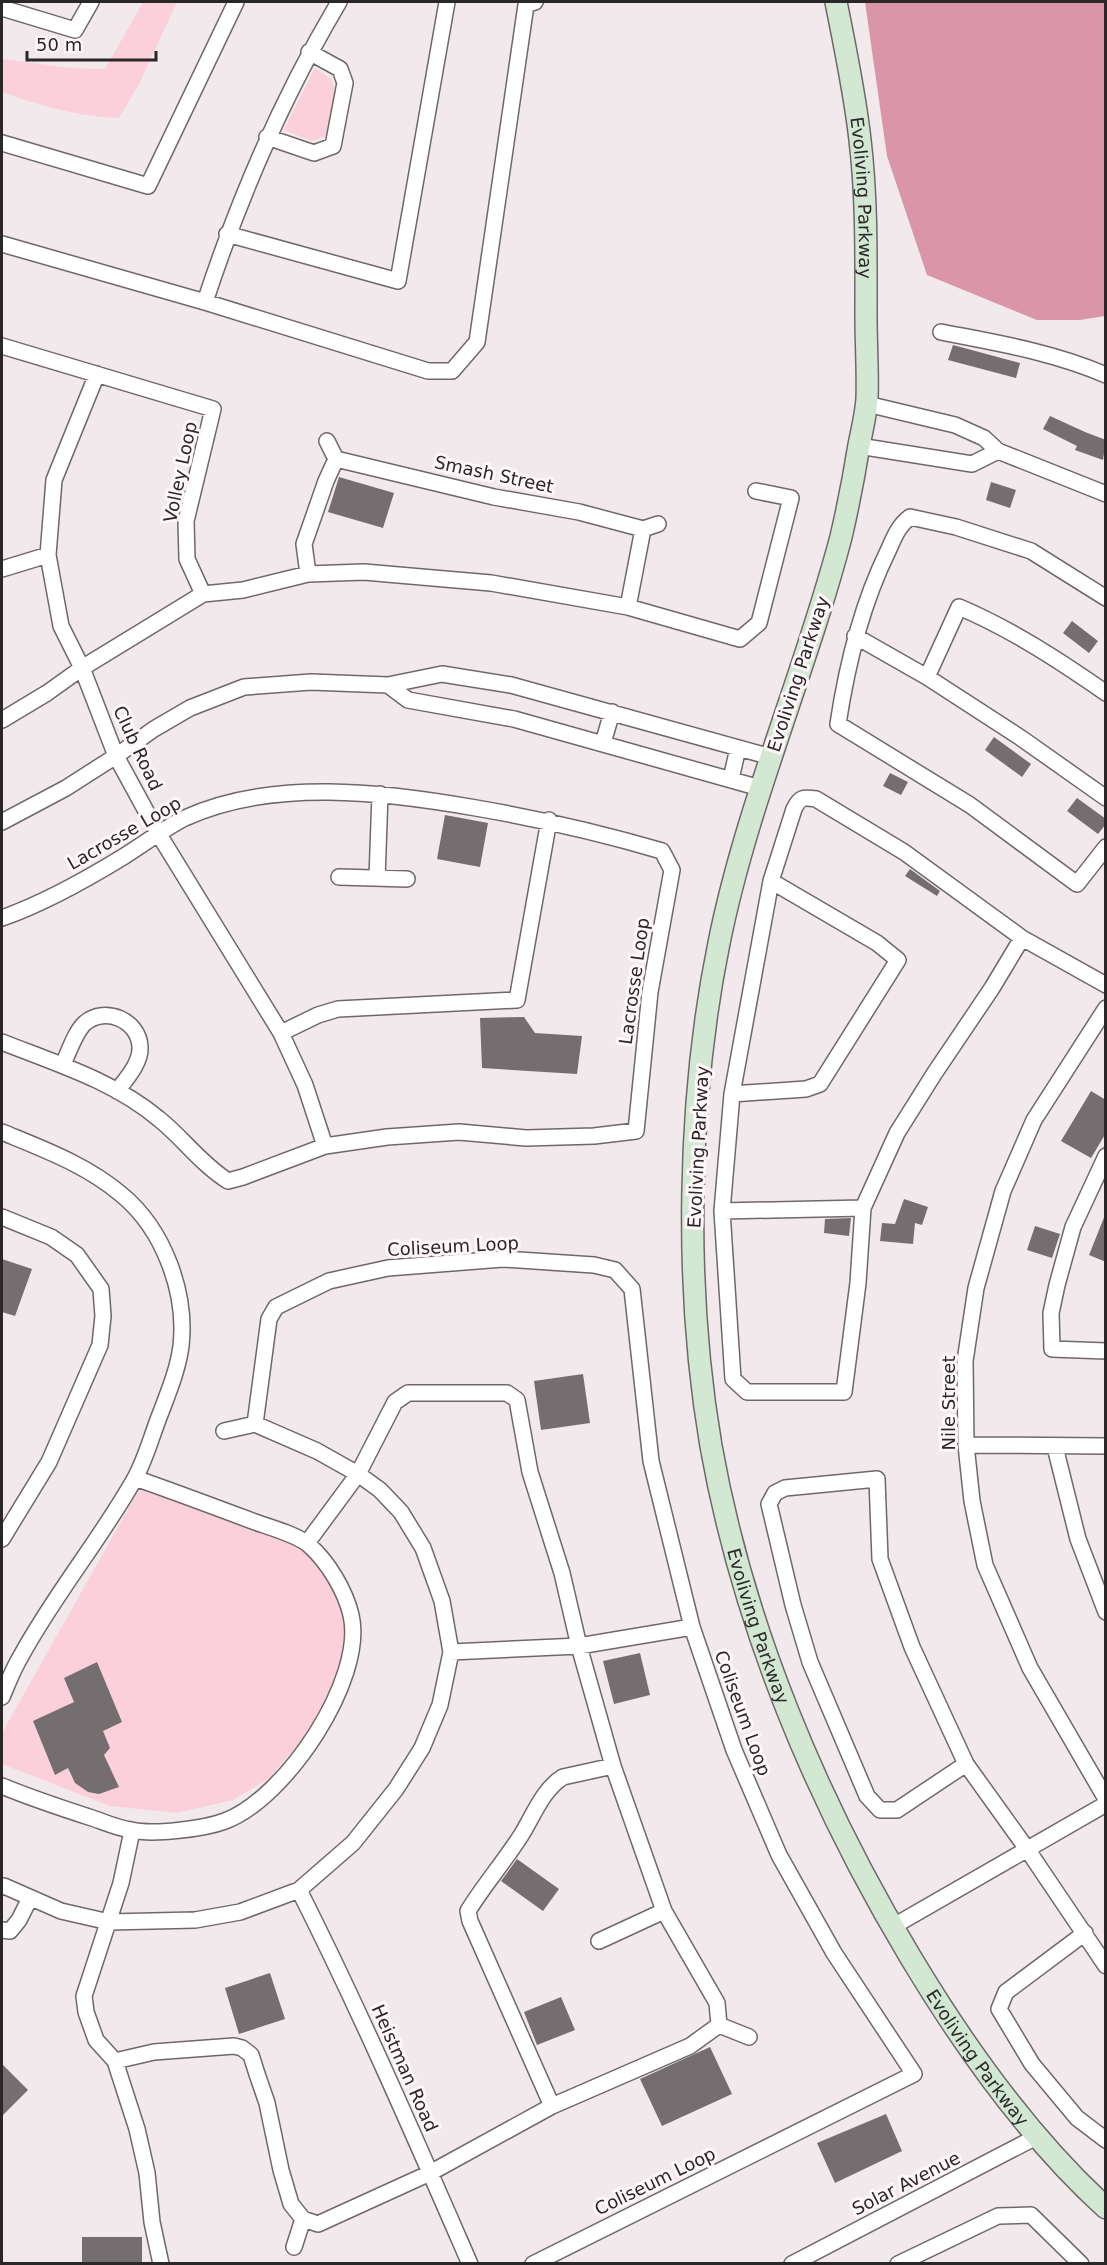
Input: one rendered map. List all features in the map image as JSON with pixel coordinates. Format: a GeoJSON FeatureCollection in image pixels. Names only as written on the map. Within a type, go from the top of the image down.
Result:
{"type":"FeatureCollection","features":[{"type":"Feature","properties":{"kind":"street"},"geometry":{"type":"LineString","coordinates":[[2,8],[75,30],[92,2]]}},
{"type":"Feature","properties":{"kind":"street"},"geometry":{"type":"LineString","coordinates":[[2,143],[148,186],[236,2]]}},
{"type":"Feature","properties":{"kind":"street"},"geometry":{"type":"LineString","coordinates":[[205,302],[227,234],[267,137],[309,52],[339,2]]}},
{"type":"Feature","properties":{"kind":"street"},"geometry":{"type":"LineString","coordinates":[[227,234],[398,281],[447,2]]}},
{"type":"Feature","properties":{"kind":"street"},"geometry":{"type":"LineString","coordinates":[[2,244],[205,302],[428,371],[452,371],[477,342],[526,6],[535,2]]}},
{"type":"Feature","properties":{"kind":"street","name":"Evoliving Parkway"},"geometry":{"type":"LineString","coordinates":[[836,2],[854,92],[861,153],[867,249],[867,404],[841,537],[812,633],[760,788],[733,882],[709,999],[696,1125],[693,1251],[706,1416],[727,1519],[759,1633],[786,1703],[864,1877],[938,2005],[991,2078],[1038,2136],[1106,2208]]}},
{"type":"Feature","properties":{"kind":"street"},"geometry":{"type":"LineString","coordinates":[[267,137],[314,153],[333,146],[345,83],[340,69],[309,52]]}},
{"type":"Feature","properties":{"kind":"street"},"geometry":{"type":"LineString","coordinates":[[941,332],[1024,348],[1077,363],[1106,375]]}},
{"type":"Feature","properties":{"kind":"street","name":"Volley Loop"},"geometry":{"type":"LineString","coordinates":[[2,346],[221,410],[186,521],[187,560],[203,594]]}},
{"type":"Feature","properties":{"kind":"street","name":"Club Road"},"geometry":{"type":"LineString","coordinates":[[98,374],[54,480],[48,555],[61,626],[82,668],[116,756],[158,833],[281,1033],[304,1085],[325,1146]]}},
{"type":"Feature","properties":{"kind":"street"},"geometry":{"type":"LineString","coordinates":[[867,404],[955,425],[984,438],[998,451],[1106,494]]}},
{"type":"Feature","properties":{"kind":"street"},"geometry":{"type":"LineString","coordinates":[[308,574],[304,544],[336,459],[327,441]]}},
{"type":"Feature","properties":{"kind":"street"},"geometry":{"type":"LineString","coordinates":[[859,446],[972,464],[998,451]]}},
{"type":"Feature","properties":{"kind":"street","name":"Smash Street"},"geometry":{"type":"LineString","coordinates":[[336,459],[494,497],[579,512],[643,529]]}},
{"type":"Feature","properties":{"kind":"street"},"geometry":{"type":"LineString","coordinates":[[2,720],[203,594],[243,590],[308,574],[364,572],[491,583],[628,607],[740,639],[759,623],[791,498],[756,491]]}},
{"type":"Feature","properties":{"kind":"street"},"geometry":{"type":"LineString","coordinates":[[1106,597],[1030,551],[956,527],[910,517],[901,524],[872,583],[855,636],[838,724],[970,805],[1077,884],[1106,847]]}},
{"type":"Feature","properties":{"kind":"street"},"geometry":{"type":"LineString","coordinates":[[628,607],[643,529],[658,524]]}},
{"type":"Feature","properties":{"kind":"street"},"geometry":{"type":"LineString","coordinates":[[2,569],[48,555]]}},
{"type":"Feature","properties":{"kind":"street"},"geometry":{"type":"LineString","coordinates":[[927,677],[959,607],[980,616],[1060,662],[1106,693]]}},
{"type":"Feature","properties":{"kind":"street"},"geometry":{"type":"LineString","coordinates":[[855,636],[927,677],[1021,738],[1106,798]]}},
{"type":"Feature","properties":{"kind":"street"},"geometry":{"type":"LineString","coordinates":[[2,822],[66,788],[154,729],[190,708],[244,687],[311,682],[388,685],[413,678],[442,674],[511,685],[771,758]]}},
{"type":"Feature","properties":{"kind":"street"},"geometry":{"type":"LineString","coordinates":[[388,685],[408,700],[514,719],[760,788]]}},
{"type":"Feature","properties":{"kind":"street"},"geometry":{"type":"LineString","coordinates":[[603,743],[612,712]]}},
{"type":"Feature","properties":{"kind":"street"},"geometry":{"type":"LineString","coordinates":[[731,779],[738,748]]}},
{"type":"Feature","properties":{"kind":"street","name":"Lacrosse Loop"},"geometry":{"type":"LineString","coordinates":[[2,918],[15,914],[72,885],[186,818],[216,807],[269,795],[311,792],[414,797],[549,820],[662,851],[672,870],[650,992],[636,1131],[594,1137],[526,1138],[459,1132],[387,1137],[325,1146],[228,1181],[213,1172],[159,1118],[117,1091],[63,1064],[2,1042]]}},
{"type":"Feature","properties":{"kind":"street"},"geometry":{"type":"LineString","coordinates":[[377,878],[380,794]]}},
{"type":"Feature","properties":{"kind":"street"},"geometry":{"type":"LineString","coordinates":[[1022,938],[897,1133],[863,1208],[858,1283],[844,1392],[747,1392],[733,1379],[722,1211],[732,1094],[771,882],[799,799],[803,797],[816,800],[904,852],[1022,938],[1106,985]]}},
{"type":"Feature","properties":{"kind":"street"},"geometry":{"type":"LineString","coordinates":[[281,1033],[318,1015],[338,1009],[517,1000],[549,820]]}},
{"type":"Feature","properties":{"kind":"street"},"geometry":{"type":"LineString","coordinates":[[339,878],[407,879]]}},
{"type":"Feature","properties":{"kind":"street"},"geometry":{"type":"LineString","coordinates":[[732,1094],[806,1089],[820,1084],[898,960],[877,943],[771,882]]}},
{"type":"Feature","properties":{"kind":"street","name":"Nile Street"},"geometry":{"type":"LineString","coordinates":[[1106,1008],[1034,1120],[1003,1191],[976,1288],[966,1351],[966,1445],[972,1501],[986,1565],[1030,1668],[1106,1799]]}},
{"type":"Feature","properties":{"kind":"street"},"geometry":{"type":"LineString","coordinates":[[63,1064],[85,1023],[102,1015],[120,1018],[135,1030],[140,1047],[135,1065],[117,1091]]}},
{"type":"Feature","properties":{"kind":"street"},"geometry":{"type":"LineString","coordinates":[[2,1132],[66,1159],[91,1173],[123,1196],[152,1230],[161,1245],[176,1283],[182,1312],[181,1347],[171,1383],[135,1478],[21,1656],[2,1697]]}},
{"type":"Feature","properties":{"kind":"street"},"geometry":{"type":"LineString","coordinates":[[1106,1156],[1073,1227],[1051,1313],[1052,1349],[1106,1350]]}},
{"type":"Feature","properties":{"kind":"street"},"geometry":{"type":"LineString","coordinates":[[722,1211],[863,1208]]}},
{"type":"Feature","properties":{"kind":"street"},"geometry":{"type":"LineString","coordinates":[[2,1217],[51,1237],[77,1255],[101,1289],[104,1316],[100,1345],[49,1462],[2,1539]]}},
{"type":"Feature","properties":{"kind":"street","name":"Coliseum Loop"},"geometry":{"type":"LineString","coordinates":[[255,1424],[269,1319],[276,1306],[329,1281],[388,1268],[503,1259],[594,1265],[615,1270],[632,1289],[651,1461],[692,1627],[734,1750],[779,1855],[834,1953],[914,2074],[533,2264]]}},
{"type":"Feature","properties":{"kind":"street"},"geometry":{"type":"LineString","coordinates":[[307,1543],[358,1473],[395,1402],[408,1393],[507,1393],[517,1400],[530,1472],[562,1574],[579,1646],[614,1766],[664,1911],[717,2003],[719,2025]]}},
{"type":"Feature","properties":{"kind":"street"},"geometry":{"type":"LineString","coordinates":[[2,1887],[61,1911],[109,1922],[195,1920],[240,1912],[299,1890],[354,1843],[396,1789],[422,1748],[440,1705],[451,1652],[442,1601],[423,1548],[401,1512],[380,1490],[358,1473],[317,1451],[255,1424],[224,1431]]}},
{"type":"Feature","properties":{"kind":"street"},"geometry":{"type":"LineString","coordinates":[[966,1445],[1106,1446]]}},
{"type":"Feature","properties":{"kind":"street"},"geometry":{"type":"LineString","coordinates":[[1055,1447],[1077,1539],[1106,1612]]}},
{"type":"Feature","properties":{"kind":"street"},"geometry":{"type":"LineString","coordinates":[[2,1786],[35,1800],[132,1831],[183,1830],[226,1821],[262,1800],[289,1770],[313,1738],[343,1685],[351,1649],[351,1616],[339,1584],[307,1543],[270,1527],[135,1478]]}},
{"type":"Feature","properties":{"kind":"street"},"geometry":{"type":"LineString","coordinates":[[966,1764],[897,1810],[880,1810],[867,1796],[810,1662],[793,1605],[769,1504],[775,1493],[785,1488],[877,1479],[880,1559],[912,1647],[966,1764],[1106,1966]]}},
{"type":"Feature","properties":{"kind":"street"},"geometry":{"type":"LineString","coordinates":[[451,1652],[579,1646],[692,1627]]}},
{"type":"Feature","properties":{"kind":"street"},"geometry":{"type":"LineString","coordinates":[[552,2106],[470,1921],[468,1911],[519,1838],[547,1791],[557,1781],[563,1777],[614,1766]]}},
{"type":"Feature","properties":{"kind":"street"},"geometry":{"type":"LineString","coordinates":[[892,1927],[1106,1804]]}},
{"type":"Feature","properties":{"kind":"street"},"geometry":{"type":"LineString","coordinates":[[132,1831],[122,1883],[84,1996],[86,2012],[96,2040],[115,2061],[140,2140],[147,2173],[152,2222],[161,2264]]}},
{"type":"Feature","properties":{"kind":"street","name":"Heistman Road"},"geometry":{"type":"LineString","coordinates":[[299,1890],[337,1965],[398,2098],[470,2264]]}},
{"type":"Feature","properties":{"kind":"street"},"geometry":{"type":"LineString","coordinates":[[2,1930],[10,1931],[19,1920],[30,1898]]}},
{"type":"Feature","properties":{"kind":"street"},"geometry":{"type":"LineString","coordinates":[[599,1941],[664,1911]]}},
{"type":"Feature","properties":{"kind":"street"},"geometry":{"type":"LineString","coordinates":[[1085,1933],[1006,1992],[999,2009],[1032,2064],[1077,2118],[1106,2140]]}},
{"type":"Feature","properties":{"kind":"street"},"geometry":{"type":"LineString","coordinates":[[115,2061],[154,2052],[234,2046],[242,2048],[250,2055],[267,2103],[286,2191],[291,2204],[303,2219],[318,2224],[430,2174],[552,2106],[690,2046],[719,2025]]}},
{"type":"Feature","properties":{"kind":"street"},"geometry":{"type":"LineString","coordinates":[[719,2025],[749,2037]]}},
{"type":"Feature","properties":{"kind":"street","name":"Solar Avenue"},"geometry":{"type":"LineString","coordinates":[[792,2264],[1038,2136]]}},
{"type":"Feature","properties":{"kind":"street"},"geometry":{"type":"LineString","coordinates":[[898,2264],[998,2216],[1031,2215],[1081,2264]]}},
{"type":"Feature","properties":{"kind":"street"},"geometry":{"type":"LineString","coordinates":[[294,2247],[303,2219]]}},
{"type":"Feature","properties":{"kind":"shaded area"},"geometry":{"type":"Polygon","coordinates":[[[143,2],[177,2],[139,84],[119,118],[59,110],[2,92],[2,59],[71,68],[105,69],[143,2]]]}},
{"type":"Feature","properties":{"kind":"shaded area"},"geometry":{"type":"Polygon","coordinates":[[[865,2],[1105,2],[1105,316],[1080,320],[1037,320],[927,275],[887,156],[865,2]]]}},
{"type":"Feature","properties":{"kind":"shaded area"},"geometry":{"type":"Polygon","coordinates":[[[315,68],[331,79],[335,90],[326,136],[312,141],[284,130],[315,68]]]}},
{"type":"Feature","properties":{"kind":"shaded area"},"geometry":{"type":"Polygon","coordinates":[[[145,1488],[305,1547],[334,1587],[345,1618],[343,1648],[336,1687],[313,1727],[269,1778],[233,1800],[177,1813],[110,1806],[2,1764],[2,1733],[137,1493],[145,1488]]]}},
{"type":"Feature","properties":{"kind":"building"},"geometry":{"type":"Polygon","coordinates":[[[953,345],[1020,363],[1016,378],[948,360],[953,345]]]}},
{"type":"Feature","properties":{"kind":"building"},"geometry":{"type":"Polygon","coordinates":[[[1050,416],[1106,440],[1103,460],[1075,450],[1077,446],[1043,429],[1050,416]]]}},
{"type":"Feature","properties":{"kind":"building"},"geometry":{"type":"Polygon","coordinates":[[[339,477],[394,493],[383,528],[328,512],[339,477]]]}},
{"type":"Feature","properties":{"kind":"building"},"geometry":{"type":"Polygon","coordinates":[[[991,482],[1016,490],[1010,508],[986,500],[991,482]]]}},
{"type":"Feature","properties":{"kind":"building"},"geometry":{"type":"Polygon","coordinates":[[[1072,621],[1098,641],[1089,653],[1063,633],[1072,621]]]}},
{"type":"Feature","properties":{"kind":"building"},"geometry":{"type":"Polygon","coordinates":[[[994,737],[1031,764],[1022,777],[985,750],[994,737]]]}},
{"type":"Feature","properties":{"kind":"building"},"geometry":{"type":"Polygon","coordinates":[[[890,773],[908,782],[901,795],[883,786],[890,773]]]}},
{"type":"Feature","properties":{"kind":"building"},"geometry":{"type":"Polygon","coordinates":[[[1077,798],[1106,819],[1106,824],[1098,834],[1067,811],[1077,798]]]}},
{"type":"Feature","properties":{"kind":"building"},"geometry":{"type":"Polygon","coordinates":[[[445,815],[488,823],[480,867],[437,859],[445,815]]]}},
{"type":"Feature","properties":{"kind":"building"},"geometry":{"type":"Polygon","coordinates":[[[910,869],[940,891],[937,896],[905,876],[910,869]]]}},
{"type":"Feature","properties":{"kind":"building"},"geometry":{"type":"Polygon","coordinates":[[[524,1017],[535,1033],[582,1036],[577,1074],[482,1068],[480,1018],[524,1017]]]}},
{"type":"Feature","properties":{"kind":"building"},"geometry":{"type":"Polygon","coordinates":[[[1091,1091],[1106,1100],[1106,1133],[1091,1158],[1061,1141],[1091,1091]]]}},
{"type":"Feature","properties":{"kind":"building"},"geometry":{"type":"Polygon","coordinates":[[[904,1199],[928,1207],[922,1225],[915,1223],[913,1244],[880,1241],[882,1223],[895,1224],[904,1199]]]}},
{"type":"Feature","properties":{"kind":"building"},"geometry":{"type":"Polygon","coordinates":[[[1106,1216],[1106,1262],[1089,1255],[1106,1216]]]}},
{"type":"Feature","properties":{"kind":"building"},"geometry":{"type":"Polygon","coordinates":[[[851,1218],[849,1236],[824,1233],[825,1219],[851,1218]]]}},
{"type":"Feature","properties":{"kind":"building"},"geometry":{"type":"Polygon","coordinates":[[[1035,1226],[1060,1234],[1052,1258],[1027,1250],[1035,1226]]]}},
{"type":"Feature","properties":{"kind":"building"},"geometry":{"type":"Polygon","coordinates":[[[2,1259],[32,1269],[15,1316],[2,1312],[2,1259]]]}},
{"type":"Feature","properties":{"kind":"building"},"geometry":{"type":"Polygon","coordinates":[[[583,1374],[590,1423],[541,1430],[534,1381],[583,1374]]]}},
{"type":"Feature","properties":{"kind":"building"},"geometry":{"type":"Polygon","coordinates":[[[640,1653],[650,1695],[614,1704],[603,1661],[640,1653]]]}},
{"type":"Feature","properties":{"kind":"building"},"geometry":{"type":"Polygon","coordinates":[[[97,1662],[122,1722],[103,1731],[110,1748],[104,1755],[119,1787],[99,1794],[88,1792],[75,1783],[68,1768],[55,1775],[33,1721],[74,1702],[64,1678],[97,1662]]]}},
{"type":"Feature","properties":{"kind":"building"},"geometry":{"type":"Polygon","coordinates":[[[517,1859],[559,1889],[543,1911],[501,1881],[517,1859]]]}},
{"type":"Feature","properties":{"kind":"building"},"geometry":{"type":"Polygon","coordinates":[[[270,1973],[285,2019],[239,2034],[225,1988],[270,1973]]]}},
{"type":"Feature","properties":{"kind":"building"},"geometry":{"type":"Polygon","coordinates":[[[561,1997],[575,2030],[537,2045],[524,2012],[561,1997]]]}},
{"type":"Feature","properties":{"kind":"building"},"geometry":{"type":"Polygon","coordinates":[[[710,2047],[732,2094],[662,2126],[640,2079],[710,2047]]]}},
{"type":"Feature","properties":{"kind":"building"},"geometry":{"type":"Polygon","coordinates":[[[2,2064],[28,2090],[2,2116],[2,2064]]]}},
{"type":"Feature","properties":{"kind":"building"},"geometry":{"type":"Polygon","coordinates":[[[886,2114],[902,2151],[835,2183],[817,2143],[886,2114]]]}},
{"type":"Feature","properties":{"kind":"building"},"geometry":{"type":"Polygon","coordinates":[[[82,2237],[142,2237],[142,2264],[82,2264],[82,2237]]]}}]}
